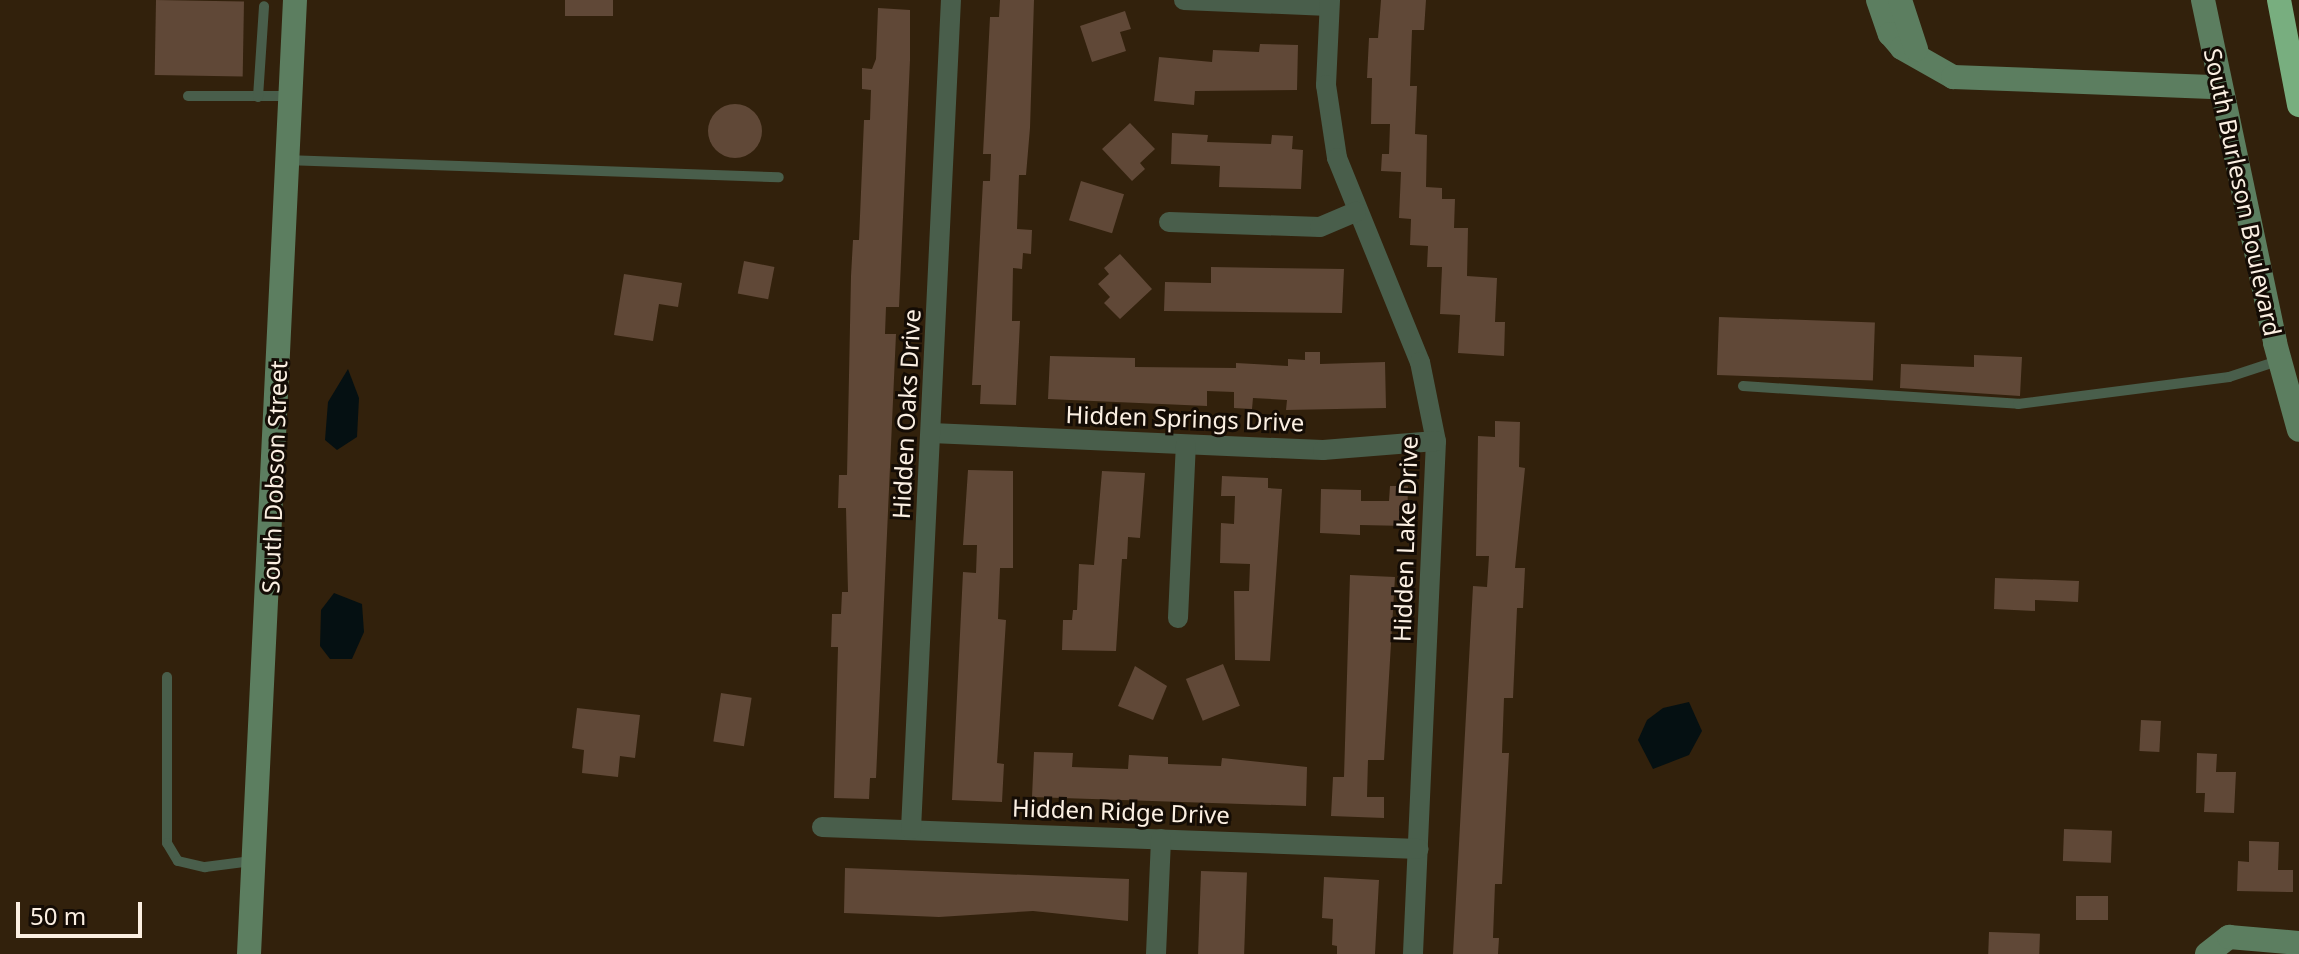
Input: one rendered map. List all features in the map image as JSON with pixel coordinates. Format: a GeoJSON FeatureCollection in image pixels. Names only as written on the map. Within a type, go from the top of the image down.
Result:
{"type":"FeatureCollection","features":[{"type":"Feature","properties":{"kind":"highway"},"geometry":{"type":"LineString","coordinates":[[2279,0],[2299,105]]}},
{"type":"Feature","properties":{"kind":"street","name":"South Dobson Street"},"geometry":{"type":"LineString","coordinates":[[249,954],[276,481],[285,160],[295,0]]}},
{"type":"Feature","properties":{"kind":"street","name":"Hidden Oaks Drive"},"geometry":{"type":"LineString","coordinates":[[911,829],[951,0]]}},
{"type":"Feature","properties":{"kind":"street"},"geometry":{"type":"LineString","coordinates":[[1184,0],[1330,3]]}},
{"type":"Feature","properties":{"kind":"street"},"geometry":{"type":"LineString","coordinates":[[1865,0],[1879,26],[1925,65],[1953,77],[2009,83],[2218,87]]}},
{"type":"Feature","properties":{"kind":"street"},"geometry":{"type":"LineString","coordinates":[[1878,0],[1890,34]]}},
{"type":"Feature","properties":{"kind":"street"},"geometry":{"type":"LineString","coordinates":[[1900,0],[1903,20],[1925,65]]}},
{"type":"Feature","properties":{"kind":"street","name":"South Burleson Boulevard"},"geometry":{"type":"LineString","coordinates":[[2203,0],[2218,87],[2280,360],[2299,430]]}},
{"type":"Feature","properties":{"kind":"street","name":"Hidden Lake Drive"},"geometry":{"type":"LineString","coordinates":[[1330,3],[1328,117],[1356,212],[1420,362],[1436,441],[1413,954]]}},
{"type":"Feature","properties":{"kind":"street"},"geometry":{"type":"LineString","coordinates":[[1169,222],[1320,227],[1356,212]]}},
{"type":"Feature","properties":{"kind":"street","name":"Hidden Springs Drive"},"geometry":{"type":"LineString","coordinates":[[931,433],[1323,450],[1436,441]]}},
{"type":"Feature","properties":{"kind":"street"},"geometry":{"type":"LineString","coordinates":[[1178,618],[1186,445]]}},
{"type":"Feature","properties":{"kind":"street","name":"Hidden Ridge Drive"},"geometry":{"type":"LineString","coordinates":[[822,827],[1419,849]]}},
{"type":"Feature","properties":{"kind":"street"},"geometry":{"type":"LineString","coordinates":[[1156,954],[1161,839]]}},
{"type":"Feature","properties":{"kind":"street"},"geometry":{"type":"LineString","coordinates":[[2207,954],[2229,937],[2299,943]]}},
{"type":"Feature","properties":{"kind":"lane"},"geometry":{"type":"LineString","coordinates":[[258,97],[264,6]]}},
{"type":"Feature","properties":{"kind":"lane"},"geometry":{"type":"LineString","coordinates":[[188,96],[289,96]]}},
{"type":"Feature","properties":{"kind":"lane"},"geometry":{"type":"LineString","coordinates":[[285,160],[779,177]]}},
{"type":"Feature","properties":{"kind":"lane"},"geometry":{"type":"LineString","coordinates":[[1743,386],[2018,404],[2229,377],[2280,360]]}},
{"type":"Feature","properties":{"kind":"lane"},"geometry":{"type":"LineString","coordinates":[[167,677],[167,843],[178,861],[205,867],[255,861]]}},
{"type":"Feature","properties":{"kind":"shaded area"},"geometry":{"type":"Polygon","coordinates":[[[348,369],[359,398],[357,437],[337,450],[325,440],[328,402],[348,369]]]}},
{"type":"Feature","properties":{"kind":"shaded area"},"geometry":{"type":"Polygon","coordinates":[[[334,593],[362,604],[364,632],[352,659],[330,659],[320,646],[321,610],[334,593]]]}},
{"type":"Feature","properties":{"kind":"shaded area"},"geometry":{"type":"Polygon","coordinates":[[[1689,702],[1702,731],[1689,755],[1653,769],[1638,740],[1647,720],[1663,708],[1689,702]]]}},
{"type":"Feature","properties":{"kind":"building"},"geometry":{"type":"Polygon","coordinates":[[[156,0],[244,2],[243,77],[155,75],[156,0]]]}},
{"type":"Feature","properties":{"kind":"building"},"geometry":{"type":"Polygon","coordinates":[[[565,0],[613,0],[613,16],[565,16],[565,0]]]}},
{"type":"Feature","properties":{"kind":"building"},"geometry":{"type":"Polygon","coordinates":[[[1000,0],[1034,0],[1030,128],[1026,175],[1019,175],[1017,229],[1032,230],[1031,254],[1023,253],[1022,269],[1013,268],[1012,321],[1020,321],[1016,405],[980,404],[981,385],[972,385],[983,181],[990,181],[991,154],[983,154],[990,17],[999,17],[1000,0]]]}},
{"type":"Feature","properties":{"kind":"building"},"geometry":{"type":"Polygon","coordinates":[[[1381,0],[1426,0],[1424,30],[1412,30],[1410,86],[1417,86],[1415,134],[1427,135],[1426,187],[1442,188],[1442,199],[1455,199],[1454,228],[1468,228],[1467,276],[1497,278],[1495,322],[1505,322],[1504,356],[1458,353],[1460,315],[1440,314],[1442,267],[1427,267],[1428,246],[1410,245],[1411,219],[1399,218],[1401,172],[1381,171],[1382,154],[1389,154],[1390,124],[1371,124],[1372,78],[1367,78],[1369,38],[1378,38],[1381,0]]]}},
{"type":"Feature","properties":{"kind":"building"},"geometry":{"type":"Polygon","coordinates":[[[878,8],[910,10],[910,60],[899,307],[886,307],[885,334],[896,334],[876,778],[870,778],[869,799],[834,798],[838,647],[831,647],[832,614],[841,614],[842,592],[848,592],[846,508],[838,508],[839,475],[847,475],[853,240],[859,240],[864,120],[870,120],[871,90],[862,89],[862,68],[872,69],[876,59],[878,8]]]}},
{"type":"Feature","properties":{"kind":"building"},"geometry":{"type":"Polygon","coordinates":[[[1125,11],[1131,29],[1120,32],[1126,51],[1092,62],[1080,26],[1125,11]]]}},
{"type":"Feature","properties":{"kind":"building"},"geometry":{"type":"Polygon","coordinates":[[[1260,44],[1298,45],[1297,90],[1195,91],[1194,105],[1154,101],[1159,57],[1212,62],[1213,50],[1259,52],[1260,44]]]}},
{"type":"Feature","properties":{"kind":"building"},"geometry":{"type":"Polygon","coordinates":[[[735,104],[754,112],[762,131],[754,150],[735,158],[716,150],[708,131],[716,112],[735,104]]]}},
{"type":"Feature","properties":{"kind":"building"},"geometry":{"type":"Polygon","coordinates":[[[1130,123],[1155,149],[1140,163],[1145,169],[1132,181],[1102,149],[1130,123]]]}},
{"type":"Feature","properties":{"kind":"building"},"geometry":{"type":"Polygon","coordinates":[[[1172,133],[1208,135],[1207,142],[1271,144],[1272,135],[1293,136],[1292,149],[1303,150],[1301,189],[1219,187],[1220,166],[1171,164],[1172,133]]]}},
{"type":"Feature","properties":{"kind":"building"},"geometry":{"type":"Polygon","coordinates":[[[1081,181],[1124,194],[1112,233],[1069,220],[1081,181]]]}},
{"type":"Feature","properties":{"kind":"building"},"geometry":{"type":"Polygon","coordinates":[[[1120,254],[1152,289],[1120,319],[1104,303],[1110,297],[1098,284],[1109,274],[1104,268],[1120,254]]]}},
{"type":"Feature","properties":{"kind":"building"},"geometry":{"type":"Polygon","coordinates":[[[744,261],[774,267],[768,299],[738,293],[744,261]]]}},
{"type":"Feature","properties":{"kind":"building"},"geometry":{"type":"Polygon","coordinates":[[[1211,267],[1344,269],[1342,313],[1164,311],[1165,282],[1211,283],[1211,267]]]}},
{"type":"Feature","properties":{"kind":"building"},"geometry":{"type":"Polygon","coordinates":[[[624,274],[682,283],[678,307],[659,304],[653,341],[614,335],[624,274]]]}},
{"type":"Feature","properties":{"kind":"building"},"geometry":{"type":"Polygon","coordinates":[[[1719,317],[1875,322],[1873,380],[1717,375],[1719,317]]]}},
{"type":"Feature","properties":{"kind":"building"},"geometry":{"type":"Polygon","coordinates":[[[1305,352],[1320,352],[1320,364],[1385,362],[1386,408],[1286,410],[1287,400],[1253,398],[1252,409],[1234,408],[1234,392],[1207,391],[1207,406],[1048,399],[1050,356],[1135,358],[1135,367],[1236,368],[1236,363],[1288,366],[1288,359],[1305,360],[1305,352]]]}},
{"type":"Feature","properties":{"kind":"building"},"geometry":{"type":"Polygon","coordinates":[[[1974,355],[2022,357],[2020,396],[1900,388],[1901,364],[1974,367],[1974,355]]]}},
{"type":"Feature","properties":{"kind":"building"},"geometry":{"type":"Polygon","coordinates":[[[1495,421],[1520,422],[1519,467],[1525,468],[1515,568],[1525,568],[1523,608],[1517,608],[1513,698],[1504,698],[1502,753],[1509,753],[1502,884],[1495,884],[1493,938],[1499,938],[1498,954],[1453,954],[1473,586],[1487,587],[1489,556],[1476,556],[1478,436],[1495,437],[1495,421]]]}},
{"type":"Feature","properties":{"kind":"building"},"geometry":{"type":"Polygon","coordinates":[[[968,470],[1013,471],[1013,568],[1000,568],[998,619],[1006,620],[997,763],[1004,764],[1002,802],[952,800],[963,572],[976,573],[977,545],[963,545],[968,470]]]}},
{"type":"Feature","properties":{"kind":"building"},"geometry":{"type":"Polygon","coordinates":[[[1102,471],[1145,473],[1140,538],[1128,537],[1127,559],[1122,559],[1116,651],[1062,650],[1063,620],[1072,620],[1073,610],[1077,610],[1079,564],[1094,565],[1102,471]]]}},
{"type":"Feature","properties":{"kind":"building"},"geometry":{"type":"Polygon","coordinates":[[[1222,476],[1268,478],[1268,488],[1282,489],[1270,661],[1235,660],[1234,591],[1249,591],[1250,564],[1220,563],[1221,523],[1234,524],[1235,496],[1221,496],[1222,476]]]}},
{"type":"Feature","properties":{"kind":"building"},"geometry":{"type":"Polygon","coordinates":[[[1390,486],[1408,486],[1407,526],[1360,525],[1360,535],[1320,533],[1321,489],[1361,490],[1361,501],[1389,501],[1390,486]]]}},
{"type":"Feature","properties":{"kind":"building"},"geometry":{"type":"Polygon","coordinates":[[[1350,575],[1395,577],[1384,760],[1368,760],[1367,797],[1384,797],[1384,818],[1331,816],[1333,777],[1344,777],[1350,575]]]}},
{"type":"Feature","properties":{"kind":"building"},"geometry":{"type":"Polygon","coordinates":[[[1995,578],[2079,581],[2078,602],[2035,600],[2035,611],[1994,609],[1995,578]]]}},
{"type":"Feature","properties":{"kind":"building"},"geometry":{"type":"Polygon","coordinates":[[[1223,664],[1240,706],[1203,721],[1186,679],[1223,664]]]}},
{"type":"Feature","properties":{"kind":"building"},"geometry":{"type":"Polygon","coordinates":[[[1135,666],[1167,686],[1153,720],[1118,706],[1135,666]]]}},
{"type":"Feature","properties":{"kind":"building"},"geometry":{"type":"Polygon","coordinates":[[[721,693],[752,698],[744,746],[713,741],[721,693]]]}},
{"type":"Feature","properties":{"kind":"building"},"geometry":{"type":"Polygon","coordinates":[[[577,708],[640,715],[635,758],[620,756],[618,777],[582,773],[584,750],[572,748],[577,708]]]}},
{"type":"Feature","properties":{"kind":"building"},"geometry":{"type":"Polygon","coordinates":[[[2141,720],[2161,721],[2159,752],[2139,751],[2141,720]]]}},
{"type":"Feature","properties":{"kind":"building"},"geometry":{"type":"Polygon","coordinates":[[[1034,752],[1073,753],[1072,767],[1128,769],[1129,755],[1168,757],[1168,764],[1221,766],[1222,758],[1307,767],[1306,806],[1032,797],[1034,752]]]}},
{"type":"Feature","properties":{"kind":"building"},"geometry":{"type":"Polygon","coordinates":[[[2197,753],[2217,754],[2216,772],[2236,772],[2234,813],[2204,812],[2205,793],[2196,793],[2197,753]]]}},
{"type":"Feature","properties":{"kind":"building"},"geometry":{"type":"Polygon","coordinates":[[[2064,829],[2112,831],[2111,863],[2063,861],[2064,829]]]}},
{"type":"Feature","properties":{"kind":"building"},"geometry":{"type":"Polygon","coordinates":[[[2249,841],[2279,842],[2278,870],[2293,870],[2293,892],[2237,891],[2238,861],[2249,862],[2249,841]]]}},
{"type":"Feature","properties":{"kind":"building"},"geometry":{"type":"Polygon","coordinates":[[[845,868],[1129,879],[1128,921],[1033,911],[939,917],[844,913],[845,868]]]}},
{"type":"Feature","properties":{"kind":"building"},"geometry":{"type":"Polygon","coordinates":[[[1201,871],[1247,873],[1244,954],[1198,954],[1201,871]]]}},
{"type":"Feature","properties":{"kind":"building"},"geometry":{"type":"Polygon","coordinates":[[[1324,877],[1379,880],[1375,954],[1337,954],[1337,946],[1332,945],[1333,919],[1322,918],[1324,877]]]}},
{"type":"Feature","properties":{"kind":"building"},"geometry":{"type":"Polygon","coordinates":[[[2076,896],[2108,896],[2108,920],[2076,920],[2076,896]]]}},
{"type":"Feature","properties":{"kind":"building"},"geometry":{"type":"Polygon","coordinates":[[[1989,932],[2040,934],[2039,954],[1988,954],[1989,932]]]}}]}
